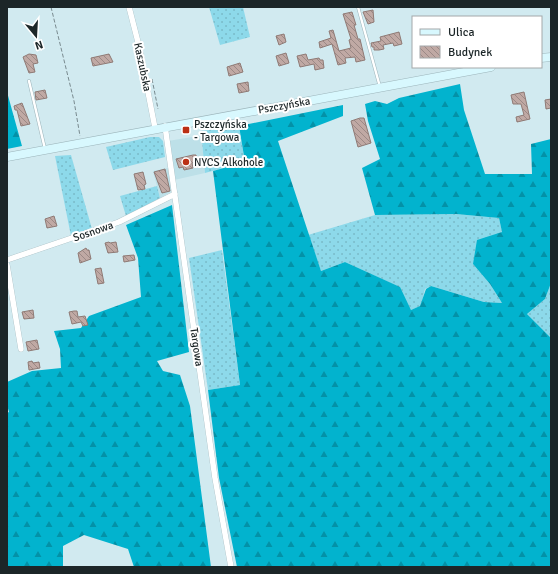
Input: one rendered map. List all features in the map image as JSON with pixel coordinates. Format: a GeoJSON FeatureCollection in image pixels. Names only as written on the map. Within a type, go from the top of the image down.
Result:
{"type":"FeatureCollection","features":[{"type":"Feature","properties":{"kind":"main road","name":"Pszczyńska"},"geometry":{"type":"LineString","coordinates":[[7,157],[165,126],[485,68]]}},
{"type":"Feature","properties":{"kind":"street","name":"Kaszubska"},"geometry":{"type":"LineString","coordinates":[[129,7],[139,46],[155,128]]}},
{"type":"Feature","properties":{"kind":"street","name":"Targowa"},"geometry":{"type":"LineString","coordinates":[[165,126],[215,478],[231,567]]}},
{"type":"Feature","properties":{"kind":"street","name":"Sosnowa"},"geometry":{"type":"LineString","coordinates":[[7,260],[119,222],[175,194]]}},
{"type":"Feature","properties":{"kind":"street"},"geometry":{"type":"LineString","coordinates":[[7,266],[21,349]]}},
{"type":"Feature","properties":{"kind":"lane"},"geometry":{"type":"LineString","coordinates":[[358,7],[380,87]]}},
{"type":"Feature","properties":{"kind":"lane"},"geometry":{"type":"LineString","coordinates":[[29,81],[45,149]]}},
{"type":"Feature","properties":{"kind":"path"},"geometry":{"type":"LineString","coordinates":[[51,7],[74,101],[82,143]]}},
{"type":"Feature","properties":{"kind":"shaded area"},"geometry":{"type":"Polygon","coordinates":[[[209,7],[243,7],[250,37],[220,45],[209,7]]]}},
{"type":"Feature","properties":{"kind":"shaded area"},"geometry":{"type":"Polygon","coordinates":[[[239,126],[245,162],[205,173],[201,131],[239,126]]]}},
{"type":"Feature","properties":{"kind":"shaded area"},"geometry":{"type":"Polygon","coordinates":[[[201,131],[205,173],[174,180],[168,141],[198,136],[201,131]]]}},
{"type":"Feature","properties":{"kind":"shaded area"},"geometry":{"type":"Polygon","coordinates":[[[150,137],[159,137],[163,141],[165,157],[113,170],[106,147],[150,137]]]}},
{"type":"Feature","properties":{"kind":"shaded area"},"geometry":{"type":"Polygon","coordinates":[[[71,155],[92,229],[71,236],[55,156],[71,155]]]}},
{"type":"Feature","properties":{"kind":"shaded area"},"geometry":{"type":"Polygon","coordinates":[[[168,168],[172,191],[160,198],[153,171],[168,168]]]}},
{"type":"Feature","properties":{"kind":"shaded area"},"geometry":{"type":"Polygon","coordinates":[[[157,186],[160,198],[126,216],[120,196],[157,186]]]}},
{"type":"Feature","properties":{"kind":"shaded area"},"geometry":{"type":"Polygon","coordinates":[[[456,214],[499,218],[502,232],[473,264],[490,284],[502,303],[484,302],[431,286],[425,289],[421,306],[411,310],[399,287],[345,262],[321,271],[308,235],[375,215],[456,214]]]}},
{"type":"Feature","properties":{"kind":"shaded area"},"geometry":{"type":"Polygon","coordinates":[[[222,250],[240,385],[208,390],[189,258],[222,250]]]}},
{"type":"Feature","properties":{"kind":"shaded area"},"geometry":{"type":"Polygon","coordinates":[[[551,283],[551,338],[527,314],[545,299],[551,283]]]}},
{"type":"Feature","properties":{"kind":"green space"},"geometry":{"type":"Polygon","coordinates":[[[460,84],[464,110],[485,174],[532,174],[531,144],[551,139],[551,283],[545,299],[527,314],[551,338],[551,567],[237,567],[219,478],[208,390],[240,385],[213,171],[245,162],[239,126],[343,105],[343,116],[278,141],[321,271],[345,262],[400,287],[411,310],[420,306],[426,289],[431,286],[484,302],[502,303],[490,284],[473,264],[477,240],[502,232],[499,218],[456,214],[375,215],[362,168],[380,159],[368,121],[365,104],[375,101],[387,104],[399,98],[460,84]]]}},
{"type":"Feature","properties":{"kind":"green space"},"geometry":{"type":"Polygon","coordinates":[[[7,92],[22,146],[7,149],[7,92]]]}},
{"type":"Feature","properties":{"kind":"green space"},"geometry":{"type":"Polygon","coordinates":[[[172,205],[189,352],[157,361],[163,371],[180,375],[190,406],[211,567],[134,567],[128,549],[84,535],[63,546],[63,567],[7,567],[7,413],[9,412],[7,405],[7,382],[32,371],[61,368],[60,349],[54,331],[81,328],[89,316],[141,297],[138,258],[126,225],[172,205]]]}},
{"type":"Feature","properties":{"kind":"building"},"geometry":{"type":"Polygon","coordinates":[[[373,10],[374,22],[368,24],[363,12],[373,10]]]}},
{"type":"Feature","properties":{"kind":"building"},"geometry":{"type":"Polygon","coordinates":[[[352,12],[356,25],[354,25],[358,39],[360,39],[365,60],[356,62],[355,57],[345,58],[346,63],[338,65],[332,44],[320,48],[319,42],[331,38],[329,31],[333,30],[339,51],[351,48],[349,40],[351,39],[343,14],[352,12]]]}},
{"type":"Feature","properties":{"kind":"building"},"geometry":{"type":"Polygon","coordinates":[[[399,32],[402,44],[394,46],[393,43],[383,45],[384,49],[379,50],[374,50],[374,47],[372,47],[371,43],[381,41],[380,37],[399,32]]]}},
{"type":"Feature","properties":{"kind":"building"},"geometry":{"type":"Polygon","coordinates":[[[284,34],[286,42],[279,45],[276,36],[284,34]]]}},
{"type":"Feature","properties":{"kind":"building"},"geometry":{"type":"Polygon","coordinates":[[[286,53],[289,63],[279,66],[276,56],[286,53]]]}},
{"type":"Feature","properties":{"kind":"building"},"geometry":{"type":"Polygon","coordinates":[[[29,54],[36,55],[38,63],[33,64],[35,72],[29,73],[23,57],[29,54]]]}},
{"type":"Feature","properties":{"kind":"building"},"geometry":{"type":"Polygon","coordinates":[[[109,54],[113,62],[93,66],[91,58],[109,54]]]}},
{"type":"Feature","properties":{"kind":"building"},"geometry":{"type":"Polygon","coordinates":[[[306,54],[308,60],[319,58],[320,60],[323,60],[324,68],[315,70],[314,64],[300,67],[297,56],[306,54]]]}},
{"type":"Feature","properties":{"kind":"building"},"geometry":{"type":"Polygon","coordinates":[[[240,63],[243,72],[229,76],[227,67],[240,63]]]}},
{"type":"Feature","properties":{"kind":"building"},"geometry":{"type":"Polygon","coordinates":[[[248,82],[249,91],[239,93],[237,84],[248,82]]]}},
{"type":"Feature","properties":{"kind":"building"},"geometry":{"type":"Polygon","coordinates":[[[45,90],[47,98],[36,100],[35,92],[45,90]]]}},
{"type":"Feature","properties":{"kind":"building"},"geometry":{"type":"Polygon","coordinates":[[[524,92],[530,119],[517,122],[516,117],[524,115],[521,104],[513,104],[511,95],[524,92]]]}},
{"type":"Feature","properties":{"kind":"building"},"geometry":{"type":"Polygon","coordinates":[[[551,99],[551,108],[546,109],[545,100],[551,99]]]}},
{"type":"Feature","properties":{"kind":"building"},"geometry":{"type":"Polygon","coordinates":[[[22,103],[30,124],[21,126],[17,110],[15,110],[14,106],[22,103]]]}},
{"type":"Feature","properties":{"kind":"building"},"geometry":{"type":"Polygon","coordinates":[[[364,118],[371,143],[358,147],[351,121],[364,118]]]}},
{"type":"Feature","properties":{"kind":"building","name":"NYCS Alkohole"},"geometry":{"type":"Polygon","coordinates":[[[196,155],[197,161],[192,163],[193,168],[184,170],[183,167],[179,168],[176,159],[196,155]]]}},
{"type":"Feature","properties":{"kind":"building"},"geometry":{"type":"Polygon","coordinates":[[[165,169],[170,191],[162,193],[154,172],[165,169]]]}},
{"type":"Feature","properties":{"kind":"building"},"geometry":{"type":"Polygon","coordinates":[[[143,172],[146,184],[144,185],[145,189],[138,190],[134,174],[143,172]]]}},
{"type":"Feature","properties":{"kind":"building"},"geometry":{"type":"Polygon","coordinates":[[[54,216],[57,226],[47,228],[45,219],[54,216]]]}},
{"type":"Feature","properties":{"kind":"building"},"geometry":{"type":"Polygon","coordinates":[[[116,242],[118,252],[108,253],[105,243],[116,242]]]}},
{"type":"Feature","properties":{"kind":"building"},"geometry":{"type":"Polygon","coordinates":[[[86,248],[89,250],[91,259],[80,263],[78,253],[86,248]]]}},
{"type":"Feature","properties":{"kind":"building"},"geometry":{"type":"Polygon","coordinates":[[[134,255],[135,260],[124,262],[123,256],[134,255]]]}},
{"type":"Feature","properties":{"kind":"building"},"geometry":{"type":"Polygon","coordinates":[[[101,268],[104,283],[98,284],[95,269],[101,268]]]}},
{"type":"Feature","properties":{"kind":"building"},"geometry":{"type":"Polygon","coordinates":[[[33,310],[34,318],[24,319],[22,312],[33,310]]]}},
{"type":"Feature","properties":{"kind":"building"},"geometry":{"type":"Polygon","coordinates":[[[77,311],[78,317],[85,316],[88,325],[83,326],[81,322],[72,324],[69,312],[77,311]]]}},
{"type":"Feature","properties":{"kind":"building"},"geometry":{"type":"Polygon","coordinates":[[[37,340],[39,349],[28,351],[26,342],[37,340]]]}},
{"type":"Feature","properties":{"kind":"building"},"geometry":{"type":"Polygon","coordinates":[[[32,361],[33,363],[39,362],[40,368],[29,370],[28,362],[32,361]]]}},
{"type":"Feature","properties":{"kind":"place","name":"Pszczyńska - Targowa"},"geometry":{"type":"Point","coordinates":[186,130]}},
{"type":"Feature","properties":{"kind":"place","name":"NYCS Alkohole"},"geometry":{"type":"Point","coordinates":[186,162]}}]}
